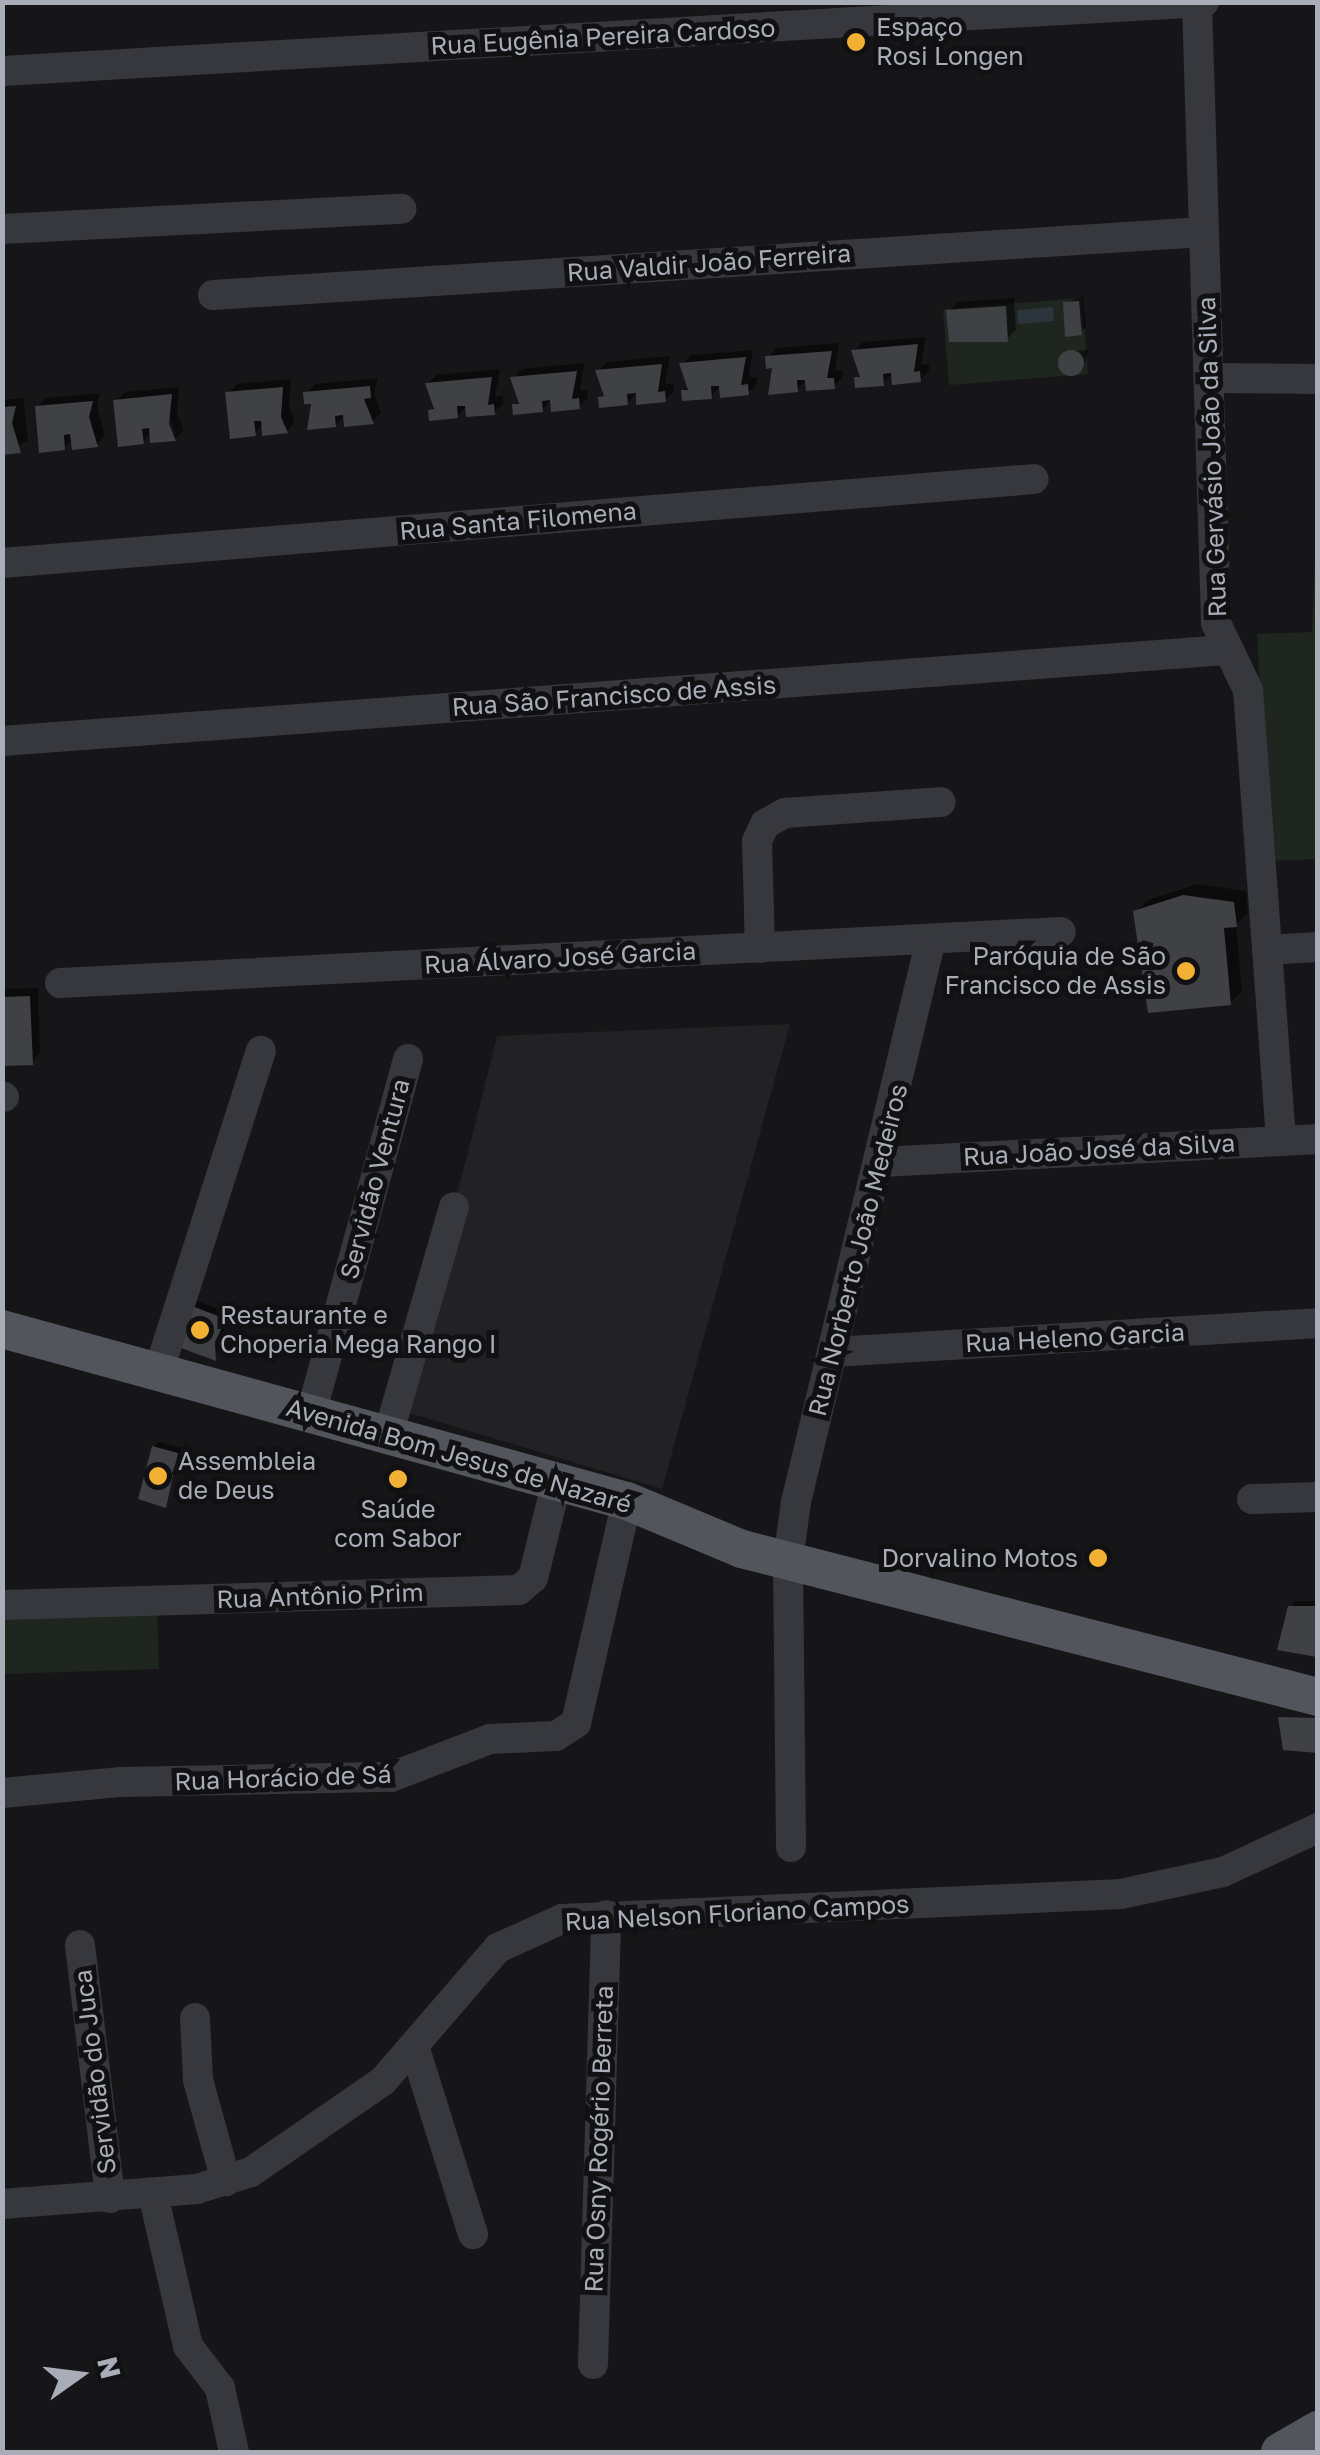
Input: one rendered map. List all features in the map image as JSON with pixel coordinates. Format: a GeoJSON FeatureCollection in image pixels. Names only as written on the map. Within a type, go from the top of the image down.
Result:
{"type":"FeatureCollection","features":[{"type":"Feature","properties":{"kind":"main road","name":"Avenida Bom Jesus de Nazaré"},"geometry":{"type":"LineString","coordinates":[[2,1329],[557,1480],[627,1501],[788,1562],[1318,1698]]}},
{"type":"Feature","properties":{"kind":"main road"},"geometry":{"type":"LineString","coordinates":[[1280,2452],[1318,2430]]}},
{"type":"Feature","properties":{"kind":"street","name":"Rua Eugênia Pereira Cardoso"},"geometry":{"type":"LineString","coordinates":[[2,71],[1200,3]]}},
{"type":"Feature","properties":{"kind":"street","name":"Rua Gervásio João da Silva"},"geometry":{"type":"LineString","coordinates":[[1200,3],[1216,622],[1248,690],[1281,1140]]}},
{"type":"Feature","properties":{"kind":"street"},"geometry":{"type":"LineString","coordinates":[[2,229],[401,209]]}},
{"type":"Feature","properties":{"kind":"street","name":"Rua Valdir João Ferreira"},"geometry":{"type":"LineString","coordinates":[[213,295],[1204,232]]}},
{"type":"Feature","properties":{"kind":"street"},"geometry":{"type":"LineString","coordinates":[[1209,378],[1318,379]]}},
{"type":"Feature","properties":{"kind":"street","name":"Rua Santa Filomena"},"geometry":{"type":"LineString","coordinates":[[2,563],[1034,479]]}},
{"type":"Feature","properties":{"kind":"street","name":"Rua São Francisco de Assis"},"geometry":{"type":"LineString","coordinates":[[2,742],[1226,650]]}},
{"type":"Feature","properties":{"kind":"street"},"geometry":{"type":"LineString","coordinates":[[760,948],[757,842],[765,824],[785,813],[941,802]]}},
{"type":"Feature","properties":{"kind":"street","name":"Rua Álvaro José Garcia"},"geometry":{"type":"LineString","coordinates":[[60,983],[1061,932]]}},
{"type":"Feature","properties":{"kind":"street","name":"Rua Norberto João Medeiros"},"geometry":{"type":"LineString","coordinates":[[791,1848],[788,1562],[832,1352],[932,939]]}},
{"type":"Feature","properties":{"kind":"street"},"geometry":{"type":"LineString","coordinates":[[1267,950],[1318,948]]}},
{"type":"Feature","properties":{"kind":"street"},"geometry":{"type":"LineString","coordinates":[[159,1370],[261,1051]]}},
{"type":"Feature","properties":{"kind":"street","name":"Servidão Ventura"},"geometry":{"type":"LineString","coordinates":[[312,1414],[408,1059]]}},
{"type":"Feature","properties":{"kind":"street","name":"Rua João José da Silva"},"geometry":{"type":"LineString","coordinates":[[881,1162],[1318,1139]]}},
{"type":"Feature","properties":{"kind":"street"},"geometry":{"type":"LineString","coordinates":[[389,1432],[454,1208]]}},
{"type":"Feature","properties":{"kind":"street","name":"Rua Heleno Garcia"},"geometry":{"type":"LineString","coordinates":[[832,1352],[1318,1323]]}},
{"type":"Feature","properties":{"kind":"street","name":"Rua Antônio Prim"},"geometry":{"type":"LineString","coordinates":[[2,1605],[519,1590],[533,1578],[557,1480]]}},
{"type":"Feature","properties":{"kind":"street"},"geometry":{"type":"LineString","coordinates":[[1252,1498],[1318,1498]]}},
{"type":"Feature","properties":{"kind":"street","name":"Rua Horácio de Sá"},"geometry":{"type":"LineString","coordinates":[[2,1792],[121,1782],[392,1776],[490,1740],[556,1736],[576,1723],[627,1501]]}},
{"type":"Feature","properties":{"kind":"street","name":"Rua Nelson Floriano Campos"},"geometry":{"type":"LineString","coordinates":[[2,2204],[153,2194],[226,2181],[320,2131],[414,2049],[498,1948],[540,1926],[606,1914],[1120,1894],[1223,1872],[1318,1828]]}},
{"type":"Feature","properties":{"kind":"street","name":"Rua Osny Rogério Berreta"},"geometry":{"type":"LineString","coordinates":[[593,2364],[606,1914]]}},
{"type":"Feature","properties":{"kind":"street","name":"Servidão do Juca"},"geometry":{"type":"LineString","coordinates":[[80,1945],[110,2198]]}},
{"type":"Feature","properties":{"kind":"street"},"geometry":{"type":"LineString","coordinates":[[195,2018],[198,2080],[226,2181]]}},
{"type":"Feature","properties":{"kind":"street"},"geometry":{"type":"LineString","coordinates":[[414,2049],[472,2234]]}},
{"type":"Feature","properties":{"kind":"street"},"geometry":{"type":"LineString","coordinates":[[153,2194],[188,2346],[220,2388],[234,2452]]}},
{"type":"Feature","properties":{"kind":"shaded area"},"geometry":{"type":"Polygon","coordinates":[[[1082,298],[1088,374],[949,385],[943,309],[1082,298]]]}},
{"type":"Feature","properties":{"kind":"shaded area"},"geometry":{"type":"Polygon","coordinates":[[[1053,307],[1054,321],[1018,324],[1017,310],[1053,307]]]}},
{"type":"Feature","properties":{"kind":"shaded area"},"geometry":{"type":"Polygon","coordinates":[[[1317,510],[1317,859],[1270,861],[1257,634],[1312,632],[1317,510]]]}},
{"type":"Feature","properties":{"kind":"shaded area"},"geometry":{"type":"Polygon","coordinates":[[[790,1024],[662,1489],[403,1411],[497,1036],[790,1024]]]}},
{"type":"Feature","properties":{"kind":"shaded area"},"geometry":{"type":"Polygon","coordinates":[[[157,1611],[159,1669],[3,1674],[2,1617],[157,1611]]]}},
{"type":"Feature","properties":{"kind":"building"},"geometry":{"type":"Polygon","coordinates":[[[1079,301],[1082,335],[1065,337],[1063,302],[1079,301]]]}},
{"type":"Feature","properties":{"kind":"building"},"geometry":{"type":"Polygon","coordinates":[[[1006,306],[1008,342],[949,342],[946,310],[1006,306]]]}},
{"type":"Feature","properties":{"kind":"building"},"geometry":{"type":"Polygon","coordinates":[[[918,344],[914,372],[920,371],[921,382],[892,385],[891,373],[883,374],[884,386],[855,388],[854,377],[860,377],[851,350],[918,344]]]}},
{"type":"Feature","properties":{"kind":"building"},"geometry":{"type":"Polygon","coordinates":[[[1071,350],[1080,354],[1084,363],[1080,372],[1071,376],[1062,372],[1058,363],[1062,354],[1071,350]]]}},
{"type":"Feature","properties":{"kind":"building"},"geometry":{"type":"Polygon","coordinates":[[[832,351],[827,378],[834,378],[835,389],[806,391],[805,380],[797,380],[798,392],[768,395],[772,368],[766,369],[765,356],[832,351]]]}},
{"type":"Feature","properties":{"kind":"building"},"geometry":{"type":"Polygon","coordinates":[[[746,357],[741,385],[748,384],[749,395],[720,398],[719,386],[711,386],[712,399],[682,401],[681,390],[688,390],[679,363],[746,357]]]}},
{"type":"Feature","properties":{"kind":"building"},"geometry":{"type":"Polygon","coordinates":[[[662,364],[658,392],[665,391],[666,402],[636,405],[636,393],[627,394],[628,405],[599,408],[598,397],[604,396],[595,370],[662,364]]]}},
{"type":"Feature","properties":{"kind":"building"},"geometry":{"type":"Polygon","coordinates":[[[577,371],[572,399],[579,398],[580,409],[551,412],[550,400],[542,401],[543,412],[513,415],[512,404],[519,404],[510,377],[577,371]]]}},
{"type":"Feature","properties":{"kind":"building"},"geometry":{"type":"Polygon","coordinates":[[[492,377],[488,405],[494,404],[495,415],[466,417],[465,406],[457,406],[458,418],[429,421],[428,410],[434,409],[425,383],[492,377]]]}},
{"type":"Feature","properties":{"kind":"building"},"geometry":{"type":"Polygon","coordinates":[[[370,386],[371,398],[364,399],[374,424],[344,427],[343,415],[335,416],[336,427],[307,430],[311,404],[304,404],[303,392],[370,386]]]}},
{"type":"Feature","properties":{"kind":"building"},"geometry":{"type":"Polygon","coordinates":[[[283,387],[281,417],[288,433],[262,436],[261,421],[254,421],[256,436],[230,439],[225,392],[283,387]]]}},
{"type":"Feature","properties":{"kind":"building"},"geometry":{"type":"Polygon","coordinates":[[[172,394],[169,424],[176,441],[150,443],[149,428],[142,429],[144,444],[118,447],[113,400],[172,394]]]}},
{"type":"Feature","properties":{"kind":"building"},"geometry":{"type":"Polygon","coordinates":[[[93,401],[89,417],[98,447],[72,450],[70,434],[64,435],[65,450],[39,453],[35,406],[93,401]]]}},
{"type":"Feature","properties":{"kind":"building"},"geometry":{"type":"Polygon","coordinates":[[[16,406],[12,423],[21,453],[2,455],[2,407],[16,406]]]}},
{"type":"Feature","properties":{"kind":"building","name":"Paróquia de São Francisco de Assis"},"geometry":{"type":"Polygon","coordinates":[[[1183,895],[1234,902],[1237,927],[1224,928],[1231,1005],[1148,1013],[1133,911],[1183,895]]]}},
{"type":"Feature","properties":{"kind":"building"},"geometry":{"type":"Polygon","coordinates":[[[30,996],[33,1065],[2,1066],[2,997],[30,996]]]}},
{"type":"Feature","properties":{"kind":"building","name":"Restaurante e Choperia Mega Rango I"},"geometry":{"type":"Polygon","coordinates":[[[189,1305],[226,1319],[215,1342],[216,1361],[173,1345],[189,1305]]]}},
{"type":"Feature","properties":{"kind":"building","name":"Assembleia de Deus"},"geometry":{"type":"Polygon","coordinates":[[[152,1446],[178,1453],[166,1508],[138,1499],[152,1446]]]}},
{"type":"Feature","properties":{"kind":"building"},"geometry":{"type":"Polygon","coordinates":[[[1288,1606],[1318,1606],[1317,1657],[1277,1650],[1288,1606]]]}},
{"type":"Feature","properties":{"kind":"building"},"geometry":{"type":"Polygon","coordinates":[[[1278,1717],[1318,1718],[1318,1753],[1283,1750],[1278,1717]]]}},
{"type":"Feature","properties":{"kind":"place","name":"Espaço Rosi Longen"},"geometry":{"type":"Point","coordinates":[856,42]}},
{"type":"Feature","properties":{"kind":"place","name":"Paróquia de São Francisco de Assis"},"geometry":{"type":"Point","coordinates":[1186,971]}},
{"type":"Feature","properties":{"kind":"place","name":"Restaurante e Choperia Mega Rango I"},"geometry":{"type":"Point","coordinates":[200,1330]}},
{"type":"Feature","properties":{"kind":"place","name":"Assembleia de Deus"},"geometry":{"type":"Point","coordinates":[158,1476]}},
{"type":"Feature","properties":{"kind":"place","name":"Saúde com Sabor"},"geometry":{"type":"Point","coordinates":[398,1479]}},
{"type":"Feature","properties":{"kind":"place","name":"Dorvalino Motos"},"geometry":{"type":"Point","coordinates":[1098,1558]}}]}
